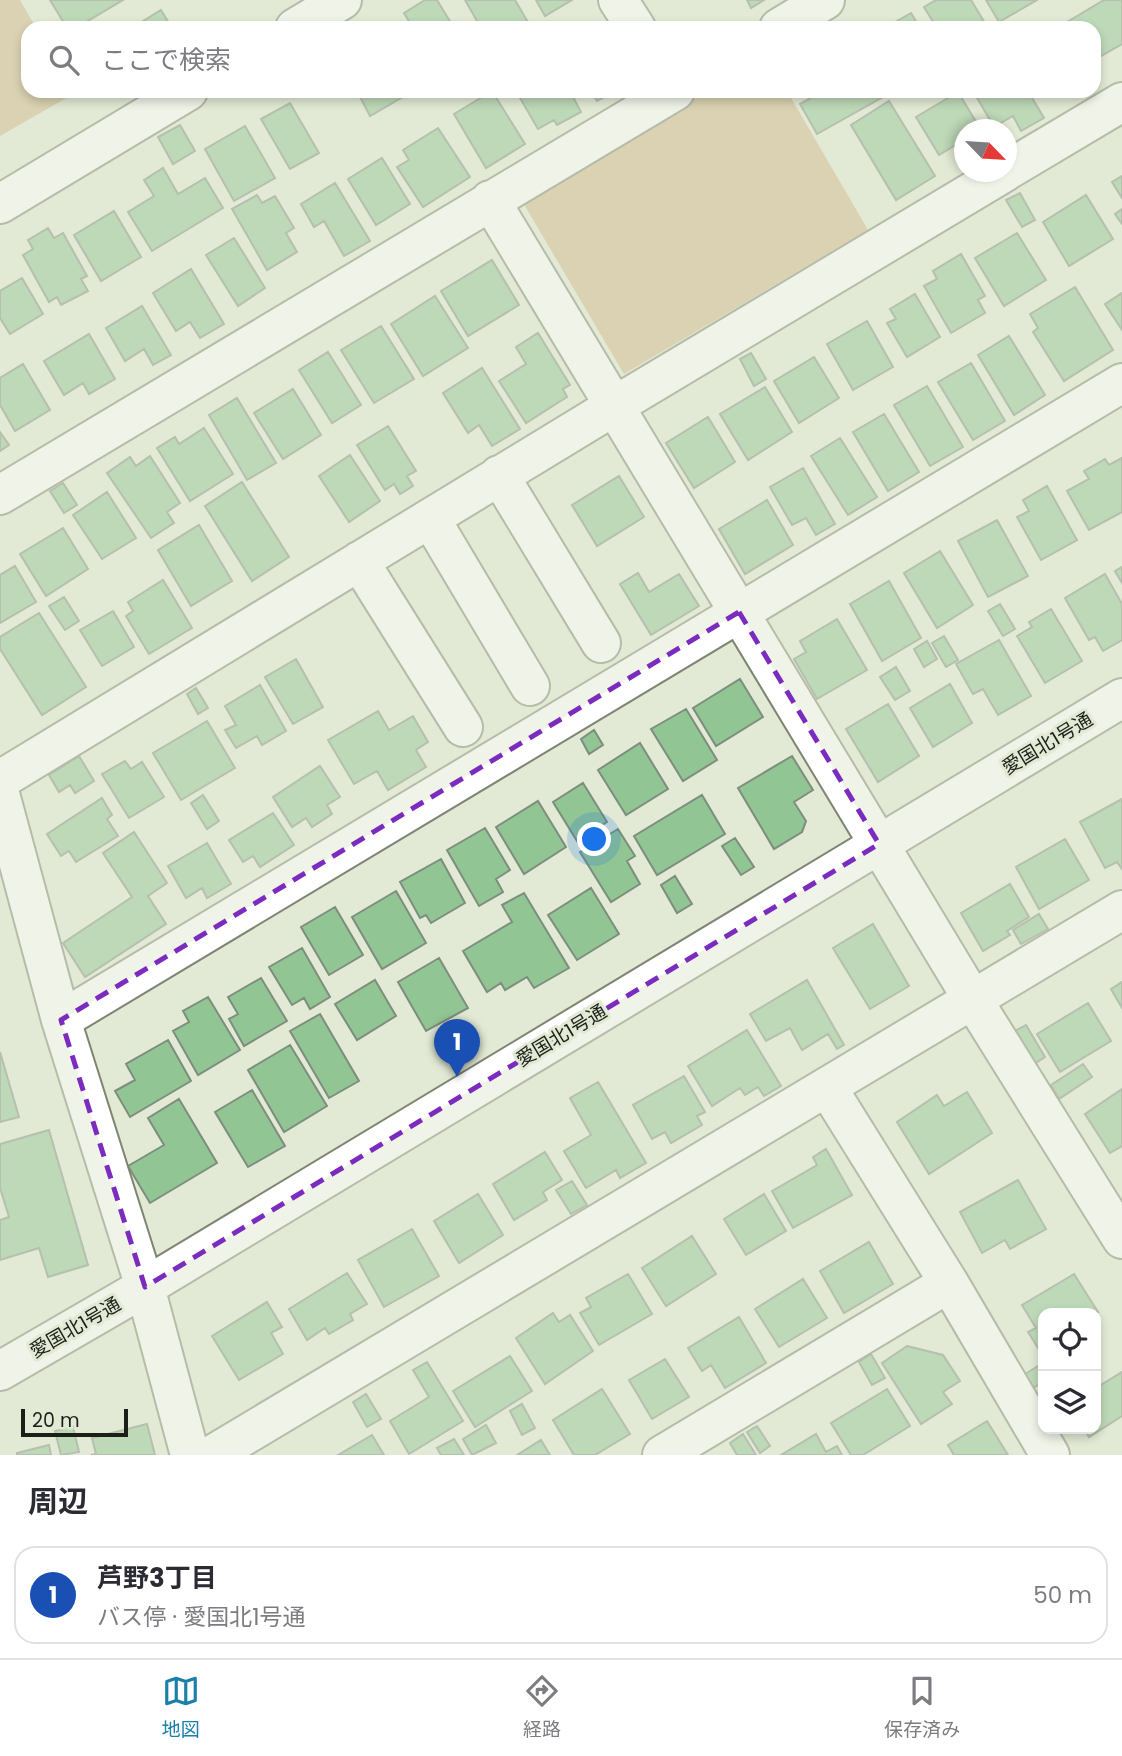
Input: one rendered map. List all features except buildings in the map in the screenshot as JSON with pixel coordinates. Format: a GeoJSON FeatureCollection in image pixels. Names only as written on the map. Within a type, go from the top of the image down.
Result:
{"type":"FeatureCollection","features":[{"type":"Feature","properties":{"kind":"street"},"geometry":{"type":"LineString","coordinates":[[307,21],[342,0]]}},
{"type":"Feature","properties":{"kind":"street"},"geometry":{"type":"LineString","coordinates":[[618,0],[632,21]]}},
{"type":"Feature","properties":{"kind":"street"},"geometry":{"type":"LineString","coordinates":[[790,21],[825,0]]}},
{"type":"Feature","properties":{"kind":"street"},"geometry":{"type":"LineString","coordinates":[[0,204],[176,98]]}},
{"type":"Feature","properties":{"kind":"street"},"geometry":{"type":"LineString","coordinates":[[0,495],[663,98]]}},
{"type":"Feature","properties":{"kind":"street"},"geometry":{"type":"LineString","coordinates":[[1017,164],[1122,102]]}},
{"type":"Feature","properties":{"kind":"street"},"geometry":{"type":"LineString","coordinates":[[190,1455],[145,1287],[61,1020],[0,793],[359,561],[988,182]]}},
{"type":"Feature","properties":{"kind":"street"},"geometry":{"type":"LineString","coordinates":[[490,200],[973,1000],[1112,1199],[1122,1238]]}},
{"type":"Feature","properties":{"kind":"street"},"geometry":{"type":"LineString","coordinates":[[61,1020],[1122,383]]}},
{"type":"Feature","properties":{"kind":"street"},"geometry":{"type":"LineString","coordinates":[[499,475],[601,643]]}},
{"type":"Feature","properties":{"kind":"street"},"geometry":{"type":"LineString","coordinates":[[430,518],[530,686]]}},
{"type":"Feature","properties":{"kind":"street"},"geometry":{"type":"LineString","coordinates":[[359,561],[463,727]]}},
{"type":"Feature","properties":{"kind":"street","name":"愛国北1号通"},"geometry":{"type":"LineString","coordinates":[[0,1370],[145,1287],[1122,698]]}},
{"type":"Feature","properties":{"kind":"street"},"geometry":{"type":"LineString","coordinates":[[212,1455],[1122,910]]}},
{"type":"Feature","properties":{"kind":"street"},"geometry":{"type":"LineString","coordinates":[[827,1087],[949,1283],[1050,1455]]}},
{"type":"Feature","properties":{"kind":"street"},"geometry":{"type":"LineString","coordinates":[[662,1455],[949,1283]]}},
{"type":"Feature","properties":{"kind":"highlighted area"},"geometry":{"type":"Polygon","coordinates":[[[739,612],[879,844],[145,1287],[61,1020],[739,612]]]}},
{"type":"Feature","properties":{"kind":"shaded area"},"geometry":{"type":"Polygon","coordinates":[[[0,0],[20,0],[32,21],[21,21],[21,98],[66,98],[0,136],[0,0]]]}},
{"type":"Feature","properties":{"kind":"shaded area"},"geometry":{"type":"Polygon","coordinates":[[[696,98],[791,98],[868,230],[624,374],[522,201],[696,98]]]}},
{"type":"Feature","properties":{"kind":"place","name":"芦野3丁目"},"geometry":{"type":"Point","coordinates":[457,1077]}}]}
